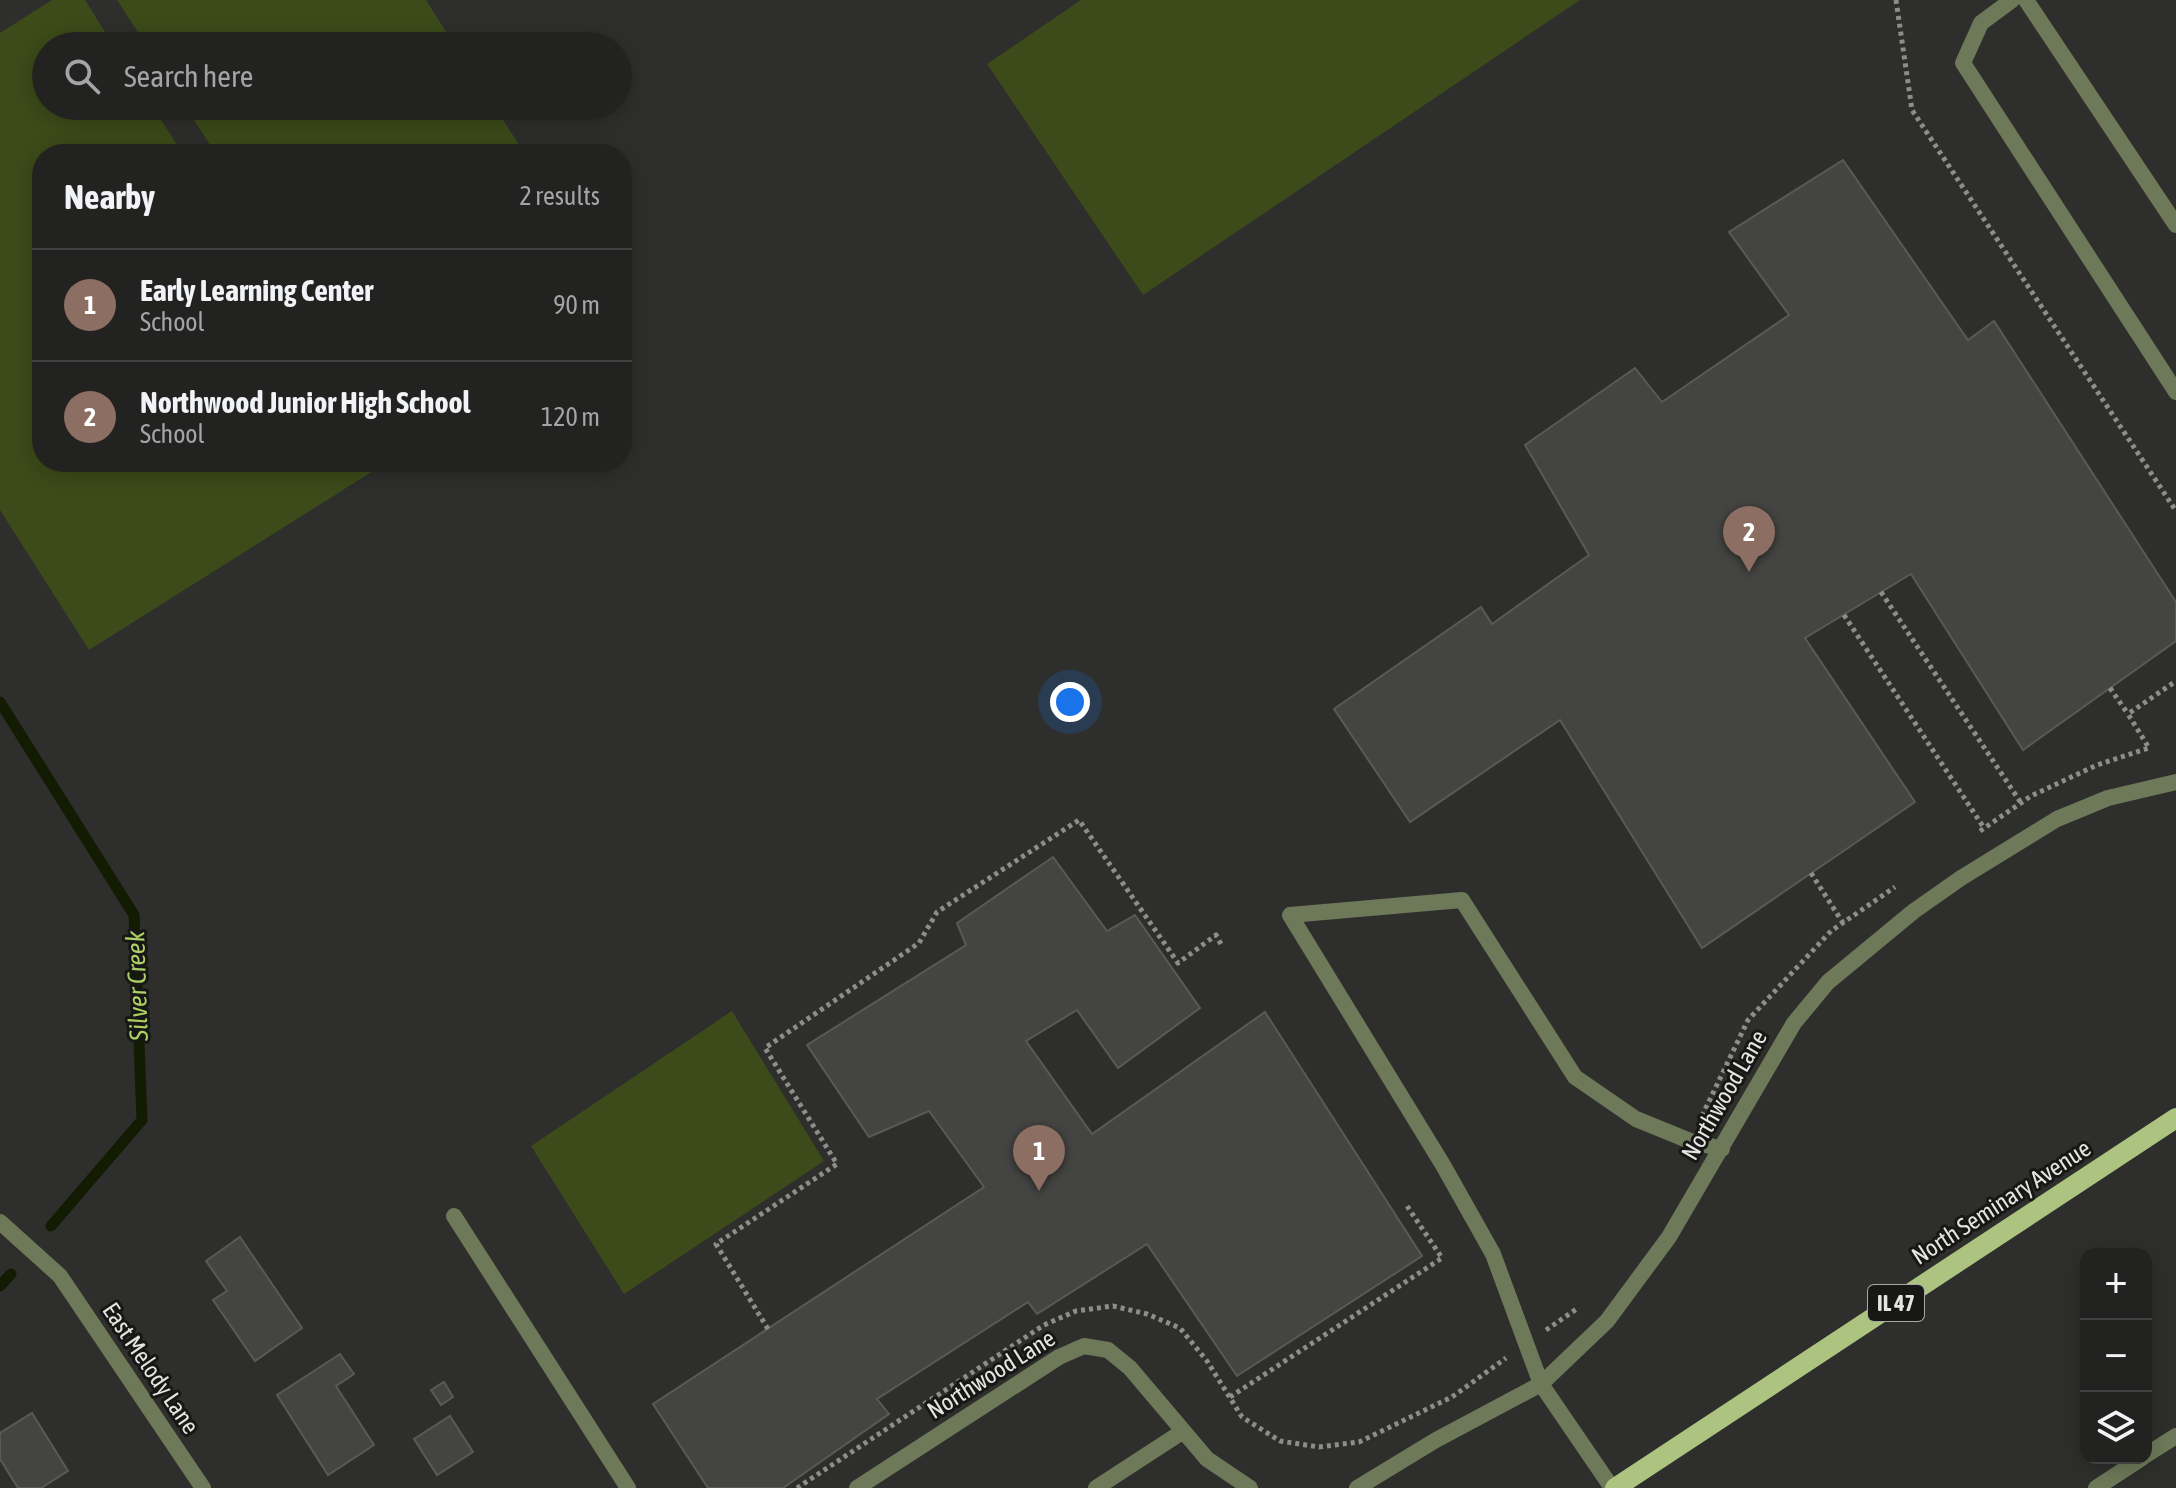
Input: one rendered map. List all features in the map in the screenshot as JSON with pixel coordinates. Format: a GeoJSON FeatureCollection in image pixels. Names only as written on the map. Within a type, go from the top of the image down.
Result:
{"type":"FeatureCollection","features":[{"type":"Feature","properties":{"kind":"main road","name":"North Seminary Avenue"},"geometry":{"type":"LineString","coordinates":[[1614,1488],[2176,1118]]}},
{"type":"Feature","properties":{"kind":"street"},"geometry":{"type":"LineString","coordinates":[[2012,0],[1981,23],[1963,63],[2176,392]]}},
{"type":"Feature","properties":{"kind":"street"},"geometry":{"type":"LineString","coordinates":[[2026,0],[2176,225]]}},
{"type":"Feature","properties":{"kind":"street","name":"Northwood Lane"},"geometry":{"type":"LineString","coordinates":[[1357,1488],[1436,1440],[1541,1384],[1607,1321],[1669,1237],[1794,1023],[1828,982],[1914,911],[2057,819],[2108,798],[2176,782]]}},
{"type":"Feature","properties":{"kind":"street"},"geometry":{"type":"LineString","coordinates":[[1614,1488],[1541,1384],[1493,1254],[1443,1165],[1290,915],[1462,900],[1575,1077],[1636,1119],[1690,1141],[1722,1149]]}},
{"type":"Feature","properties":{"kind":"street"},"geometry":{"type":"LineString","coordinates":[[454,1216],[628,1488]]}},
{"type":"Feature","properties":{"kind":"street","name":"East Melody Lane"},"geometry":{"type":"LineString","coordinates":[[0,1222],[60,1276],[203,1488]]}},
{"type":"Feature","properties":{"kind":"street","name":"Northwood Lane"},"geometry":{"type":"LineString","coordinates":[[857,1488],[1059,1357],[1084,1346],[1108,1350],[1130,1368],[1207,1459],[1250,1488]]}},
{"type":"Feature","properties":{"kind":"street"},"geometry":{"type":"LineString","coordinates":[[1096,1488],[1182,1432]]}},
{"type":"Feature","properties":{"kind":"street"},"geometry":{"type":"LineString","coordinates":[[2152,1452],[2176,1436]]}},
{"type":"Feature","properties":{"kind":"street"},"geometry":{"type":"LineString","coordinates":[[2096,1488],[2133,1464]]}},
{"type":"Feature","properties":{"kind":"path"},"geometry":{"type":"LineString","coordinates":[[1896,0],[1912,110],[2176,511]]}},
{"type":"Feature","properties":{"kind":"path"},"geometry":{"type":"LineString","coordinates":[[1881,592],[2021,803]]}},
{"type":"Feature","properties":{"kind":"path"},"geometry":{"type":"LineString","coordinates":[[1844,615],[1984,828]]}},
{"type":"Feature","properties":{"kind":"path"},"geometry":{"type":"LineString","coordinates":[[2128,714],[2176,681]]}},
{"type":"Feature","properties":{"kind":"path"},"geometry":{"type":"LineString","coordinates":[[1971,837],[2021,803],[2097,765],[2149,748],[2110,688]]}},
{"type":"Feature","properties":{"kind":"path"},"geometry":{"type":"LineString","coordinates":[[768,1329],[716,1244],[837,1164],[765,1048],[919,943],[937,912],[1079,820],[1178,963],[1216,935],[1222,946]]}},
{"type":"Feature","properties":{"kind":"path"},"geometry":{"type":"LineString","coordinates":[[1811,873],[1843,923]]}},
{"type":"Feature","properties":{"kind":"path"},"geometry":{"type":"LineString","coordinates":[[1690,1141],[1748,1020],[1831,931],[1907,880]]}},
{"type":"Feature","properties":{"kind":"path"},"geometry":{"type":"LineString","coordinates":[[1230,1397],[1442,1258],[1405,1203]]}},
{"type":"Feature","properties":{"kind":"path"},"geometry":{"type":"LineString","coordinates":[[797,1488],[1044,1325],[1076,1311],[1113,1306],[1147,1314],[1180,1328],[1207,1361],[1242,1417],[1280,1441],[1319,1447],[1359,1442],[1452,1397],[1583,1305]]}},
{"type":"Feature","properties":{"kind":"green space"},"geometry":{"type":"Polygon","coordinates":[[[52,0],[85,0],[105,32],[32,32],[32,120],[161,120],[177,144],[32,144],[32,472],[371,472],[89,650],[0,510],[0,33],[52,0]]]}},
{"type":"Feature","properties":{"kind":"green space"},"geometry":{"type":"Polygon","coordinates":[[[117,0],[426,0],[446,32],[138,32],[117,0]]]}},
{"type":"Feature","properties":{"kind":"green space"},"geometry":{"type":"Polygon","coordinates":[[[1081,0],[1580,0],[1143,295],[987,64],[1081,0]]]}},
{"type":"Feature","properties":{"kind":"green space"},"geometry":{"type":"Polygon","coordinates":[[[194,120],[503,120],[519,144],[210,144],[194,120]]]}},
{"type":"Feature","properties":{"kind":"green space"},"geometry":{"type":"Polygon","coordinates":[[[732,1011],[824,1161],[624,1294],[531,1146],[732,1011]]]}},
{"type":"Feature","properties":{"kind":"building"},"geometry":{"type":"Polygon","coordinates":[[[1843,160],[1968,340],[1994,321],[2176,602],[2176,641],[2023,750],[1911,574],[1805,638],[1915,802],[1702,948],[1560,720],[1410,822],[1334,709],[1481,607],[1492,624],[1589,555],[1525,445],[1635,368],[1662,402],[1789,315],[1729,232],[1843,160]]]}},
{"type":"Feature","properties":{"kind":"building"},"geometry":{"type":"Polygon","coordinates":[[[1053,857],[1107,931],[1135,915],[1200,1008],[1118,1068],[1077,1010],[1026,1041],[1092,1134],[1265,1012],[1422,1256],[1237,1376],[1147,1244],[1037,1314],[1028,1302],[877,1399],[889,1414],[783,1488],[708,1488],[653,1404],[984,1187],[929,1111],[869,1137],[807,1045],[966,945],[957,923],[1053,857]]]}},
{"type":"Feature","properties":{"kind":"building"},"geometry":{"type":"Polygon","coordinates":[[[240,1237],[302,1328],[255,1361],[213,1300],[227,1291],[206,1261],[240,1237]]]}},
{"type":"Feature","properties":{"kind":"building"},"geometry":{"type":"Polygon","coordinates":[[[340,1354],[354,1374],[336,1386],[374,1445],[328,1475],[277,1395],[340,1354]]]}},
{"type":"Feature","properties":{"kind":"building"},"geometry":{"type":"Polygon","coordinates":[[[444,1382],[453,1397],[441,1405],[431,1390],[444,1382]]]}},
{"type":"Feature","properties":{"kind":"building"},"geometry":{"type":"Polygon","coordinates":[[[32,1413],[68,1471],[41,1488],[18,1488],[0,1459],[0,1433],[32,1413]]]}},
{"type":"Feature","properties":{"kind":"building"},"geometry":{"type":"Polygon","coordinates":[[[450,1416],[473,1452],[437,1475],[414,1439],[450,1416]]]}},
{"type":"Feature","properties":{"kind":"waterway","name":"Silver Creek"},"geometry":{"type":"LineString","coordinates":[[0,702],[134,915],[142,1120],[51,1226]]}},
{"type":"Feature","properties":{"kind":"waterway","name":"Silver Creek"},"geometry":{"type":"LineString","coordinates":[[0,1286],[11,1274]]}},
{"type":"Feature","properties":{"kind":"place","name":"Northwood Junior High School"},"geometry":{"type":"Point","coordinates":[1749,572]}},
{"type":"Feature","properties":{"kind":"place","name":"Early Learning Center"},"geometry":{"type":"Point","coordinates":[1039,1191]}}]}
